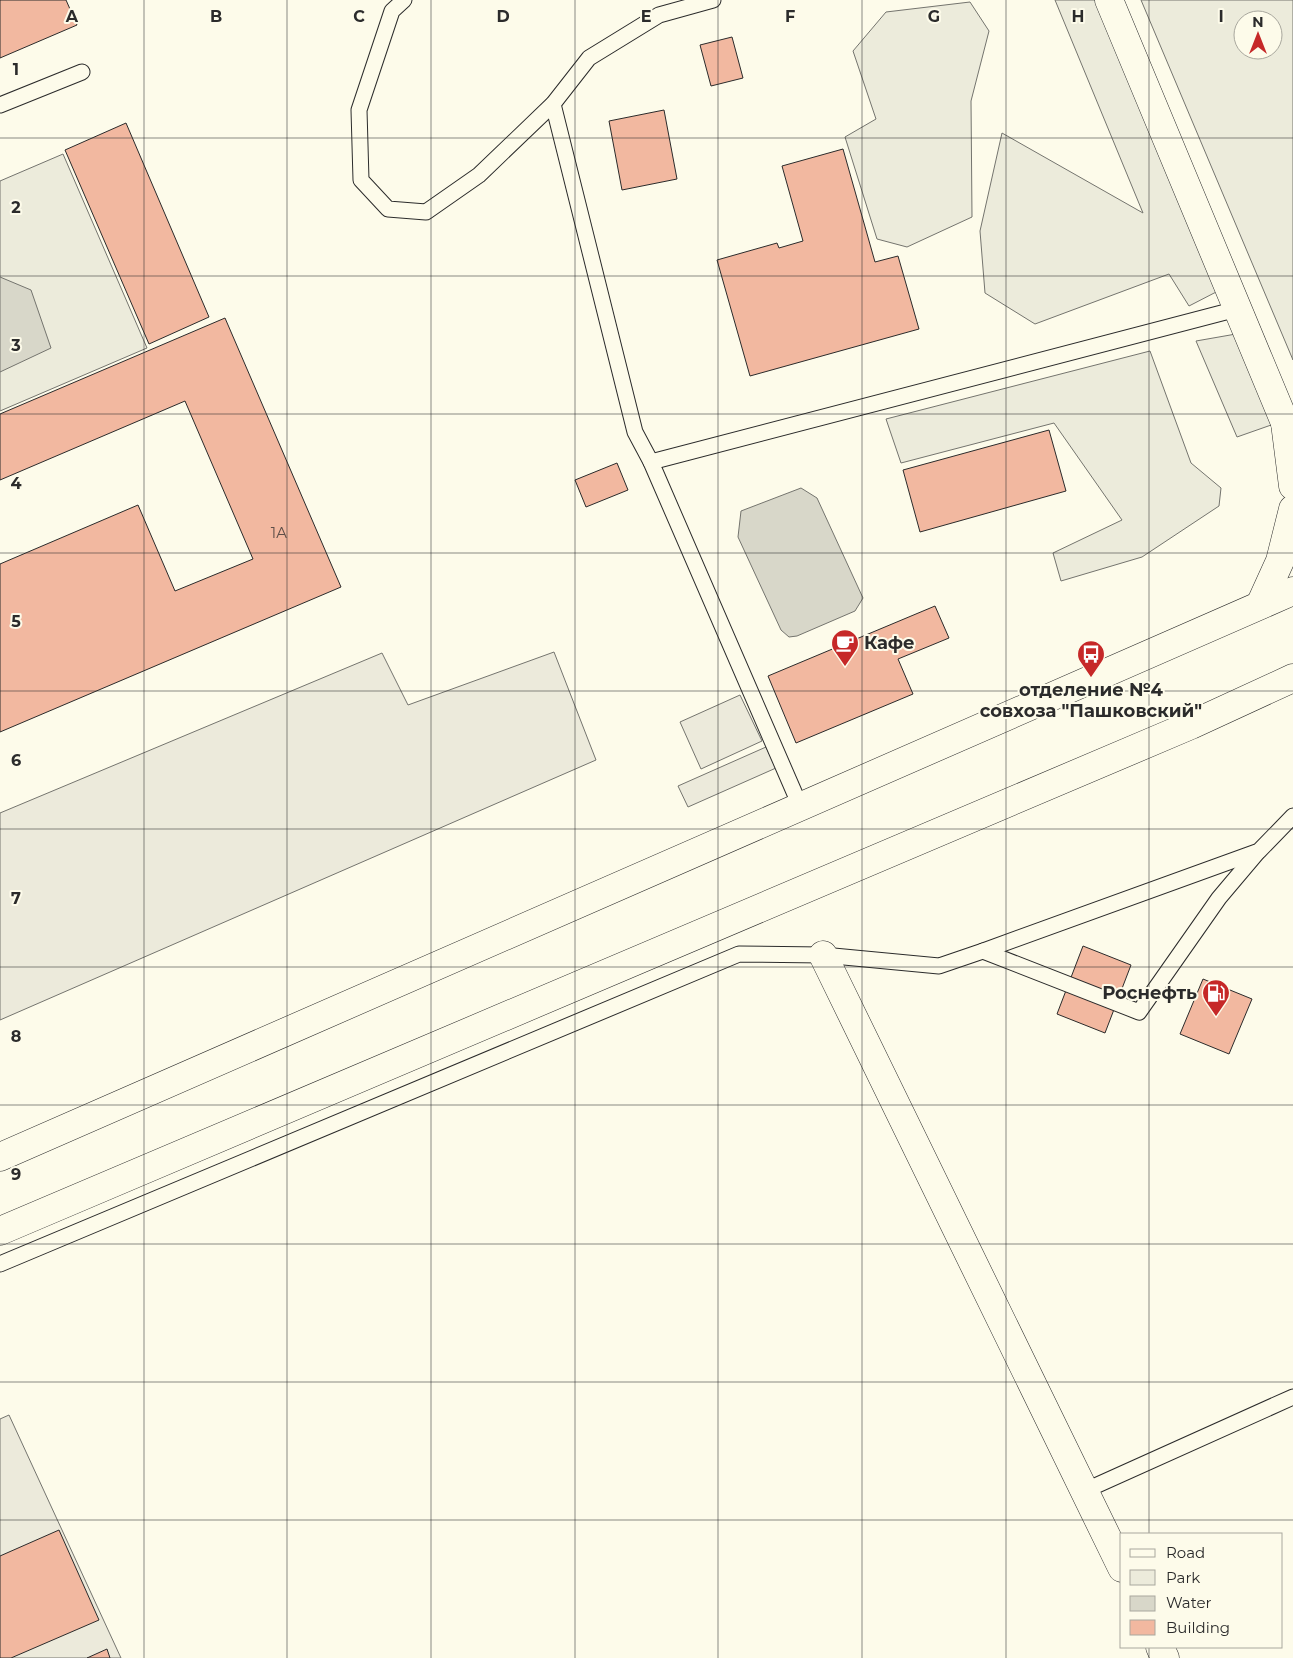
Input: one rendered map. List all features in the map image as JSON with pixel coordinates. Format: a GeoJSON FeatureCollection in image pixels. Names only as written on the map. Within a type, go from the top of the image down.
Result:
{"type":"FeatureCollection","features":[{"type":"Feature","properties":{"kind":"main road"},"geometry":{"type":"LineString","coordinates":[[1109,0],[1289,432],[1293,486]]}},
{"type":"Feature","properties":{"kind":"main road"},"geometry":{"type":"LineString","coordinates":[[1260,605],[1280,561],[1293,509]]}},
{"type":"Feature","properties":{"kind":"main road"},"geometry":{"type":"LineString","coordinates":[[0,1158],[383,988],[801,808],[1293,590]]}},
{"type":"Feature","properties":{"kind":"main road"},"geometry":{"type":"LineString","coordinates":[[0,1232],[1165,736],[1293,678]]}},
{"type":"Feature","properties":{"kind":"main road"},"geometry":{"type":"LineString","coordinates":[[823,955],[1120,1564]]}},
{"type":"Feature","properties":{"kind":"lane"},"geometry":{"type":"LineString","coordinates":[[404,0],[392,11],[359,110],[360,180],[388,209],[426,212],[479,175],[552,104],[589,58],[659,15],[713,0]]}},
{"type":"Feature","properties":{"kind":"lane"},"geometry":{"type":"LineString","coordinates":[[0,105],[82,72]]}},
{"type":"Feature","properties":{"kind":"lane"},"geometry":{"type":"LineString","coordinates":[[552,104],[635,432],[652,462],[801,808]]}},
{"type":"Feature","properties":{"kind":"lane"},"geometry":{"type":"LineString","coordinates":[[652,462],[1237,310]]}},
{"type":"Feature","properties":{"kind":"lane"},"geometry":{"type":"LineString","coordinates":[[983,952],[1140,1012],[1219,898],[1259,851],[1293,816]]}},
{"type":"Feature","properties":{"kind":"lane"},"geometry":{"type":"LineString","coordinates":[[0,1264],[739,954],[823,955],[939,966],[983,952],[1259,851]]}},
{"type":"Feature","properties":{"kind":"lane"},"geometry":{"type":"LineString","coordinates":[[1084,1491],[1293,1397]]}},
{"type":"Feature","properties":{"kind":"green space"},"geometry":{"type":"Polygon","coordinates":[[[1055,0],[1096,0],[1220,290],[1189,306],[1169,274],[1035,324],[985,293],[980,231],[1002,133],[1143,213],[1055,0]]]}},
{"type":"Feature","properties":{"kind":"green space"},"geometry":{"type":"Polygon","coordinates":[[[1141,0],[1293,0],[1293,360],[1141,0]]]}},
{"type":"Feature","properties":{"kind":"green space"},"geometry":{"type":"Polygon","coordinates":[[[970,2],[989,31],[971,101],[972,217],[907,247],[877,239],[845,137],[876,119],[853,51],[886,12],[970,2]]]}},
{"type":"Feature","properties":{"kind":"green space"},"geometry":{"type":"Polygon","coordinates":[[[63,154],[147,348],[0,411],[0,181],[63,154]]]}},
{"type":"Feature","properties":{"kind":"green space"},"geometry":{"type":"Polygon","coordinates":[[[1236,334],[1274,424],[1237,437],[1196,341],[1236,334]]]}},
{"type":"Feature","properties":{"kind":"green space"},"geometry":{"type":"Polygon","coordinates":[[[1150,351],[1191,463],[1221,488],[1219,506],[1142,557],[1061,581],[1053,553],[1122,520],[1054,423],[901,463],[886,419],[1150,351]]]}},
{"type":"Feature","properties":{"kind":"shaded area"},"geometry":{"type":"Polygon","coordinates":[[[554,652],[596,760],[0,1020],[0,813],[382,653],[408,705],[554,652]]]}},
{"type":"Feature","properties":{"kind":"shaded area"},"geometry":{"type":"Polygon","coordinates":[[[740,695],[762,741],[701,769],[680,722],[740,695]]]}},
{"type":"Feature","properties":{"kind":"shaded area"},"geometry":{"type":"Polygon","coordinates":[[[766,747],[776,768],[688,807],[678,786],[766,747]]]}},
{"type":"Feature","properties":{"kind":"shaded area"},"geometry":{"type":"Polygon","coordinates":[[[9,1415],[121,1658],[0,1658],[0,1419],[9,1415]]]}},
{"type":"Feature","properties":{"kind":"water"},"geometry":{"type":"Polygon","coordinates":[[[0,277],[31,290],[51,348],[0,372],[0,277]]]}},
{"type":"Feature","properties":{"kind":"water"},"geometry":{"type":"Polygon","coordinates":[[[801,488],[817,498],[863,598],[855,611],[797,636],[789,637],[781,630],[738,537],[741,511],[801,488]]]}},
{"type":"Feature","properties":{"kind":"building"},"geometry":{"type":"Polygon","coordinates":[[[0,0],[66,0],[77,25],[0,58],[0,0]]]}},
{"type":"Feature","properties":{"kind":"building"},"geometry":{"type":"Polygon","coordinates":[[[732,37],[743,78],[711,86],[700,45],[732,37]]]}},
{"type":"Feature","properties":{"kind":"building"},"geometry":{"type":"Polygon","coordinates":[[[664,110],[677,179],[622,190],[609,121],[664,110]]]}},
{"type":"Feature","properties":{"kind":"building"},"geometry":{"type":"Polygon","coordinates":[[[126,123],[209,317],[149,344],[65,150],[126,123]]]}},
{"type":"Feature","properties":{"kind":"building"},"geometry":{"type":"Polygon","coordinates":[[[843,149],[875,262],[898,256],[919,329],[750,376],[717,260],[777,243],[779,248],[803,241],[782,166],[843,149]]]}},
{"type":"Feature","properties":{"kind":"building"},"geometry":{"type":"Polygon","coordinates":[[[225,318],[341,587],[0,732],[0,564],[138,505],[175,591],[253,559],[185,401],[0,480],[0,414],[225,318]]]}},
{"type":"Feature","properties":{"kind":"building"},"geometry":{"type":"Polygon","coordinates":[[[1049,430],[1066,491],[920,532],[903,470],[1049,430]]]}},
{"type":"Feature","properties":{"kind":"building"},"geometry":{"type":"Polygon","coordinates":[[[617,463],[628,490],[586,507],[575,480],[617,463]]]}},
{"type":"Feature","properties":{"kind":"building","name":"Кафе"},"geometry":{"type":"Polygon","coordinates":[[[935,606],[949,638],[898,659],[913,694],[796,743],[768,676],[935,606]]]}},
{"type":"Feature","properties":{"kind":"building"},"geometry":{"type":"Polygon","coordinates":[[[1083,946],[1131,965],[1105,1033],[1057,1014],[1083,946]]]}},
{"type":"Feature","properties":{"kind":"building","name":"Роснефть"},"geometry":{"type":"Polygon","coordinates":[[[1203,979],[1252,999],[1229,1054],[1180,1034],[1203,979]]]}},
{"type":"Feature","properties":{"kind":"building"},"geometry":{"type":"Polygon","coordinates":[[[59,1530],[99,1620],[11,1658],[0,1658],[0,1556],[59,1530]]]}},
{"type":"Feature","properties":{"kind":"building"},"geometry":{"type":"Polygon","coordinates":[[[107,1649],[110,1658],[87,1658],[107,1649]]]}},
{"type":"Feature","properties":{"kind":"place","name":"Кафе"},"geometry":{"type":"Point","coordinates":[845,667]}},
{"type":"Feature","properties":{"kind":"place","name":"отделение №4 совхоза \"Пашковский\""},"geometry":{"type":"Point","coordinates":[1091,678]}},
{"type":"Feature","properties":{"kind":"place","name":"Роснефть"},"geometry":{"type":"Point","coordinates":[1216,1017]}}]}
